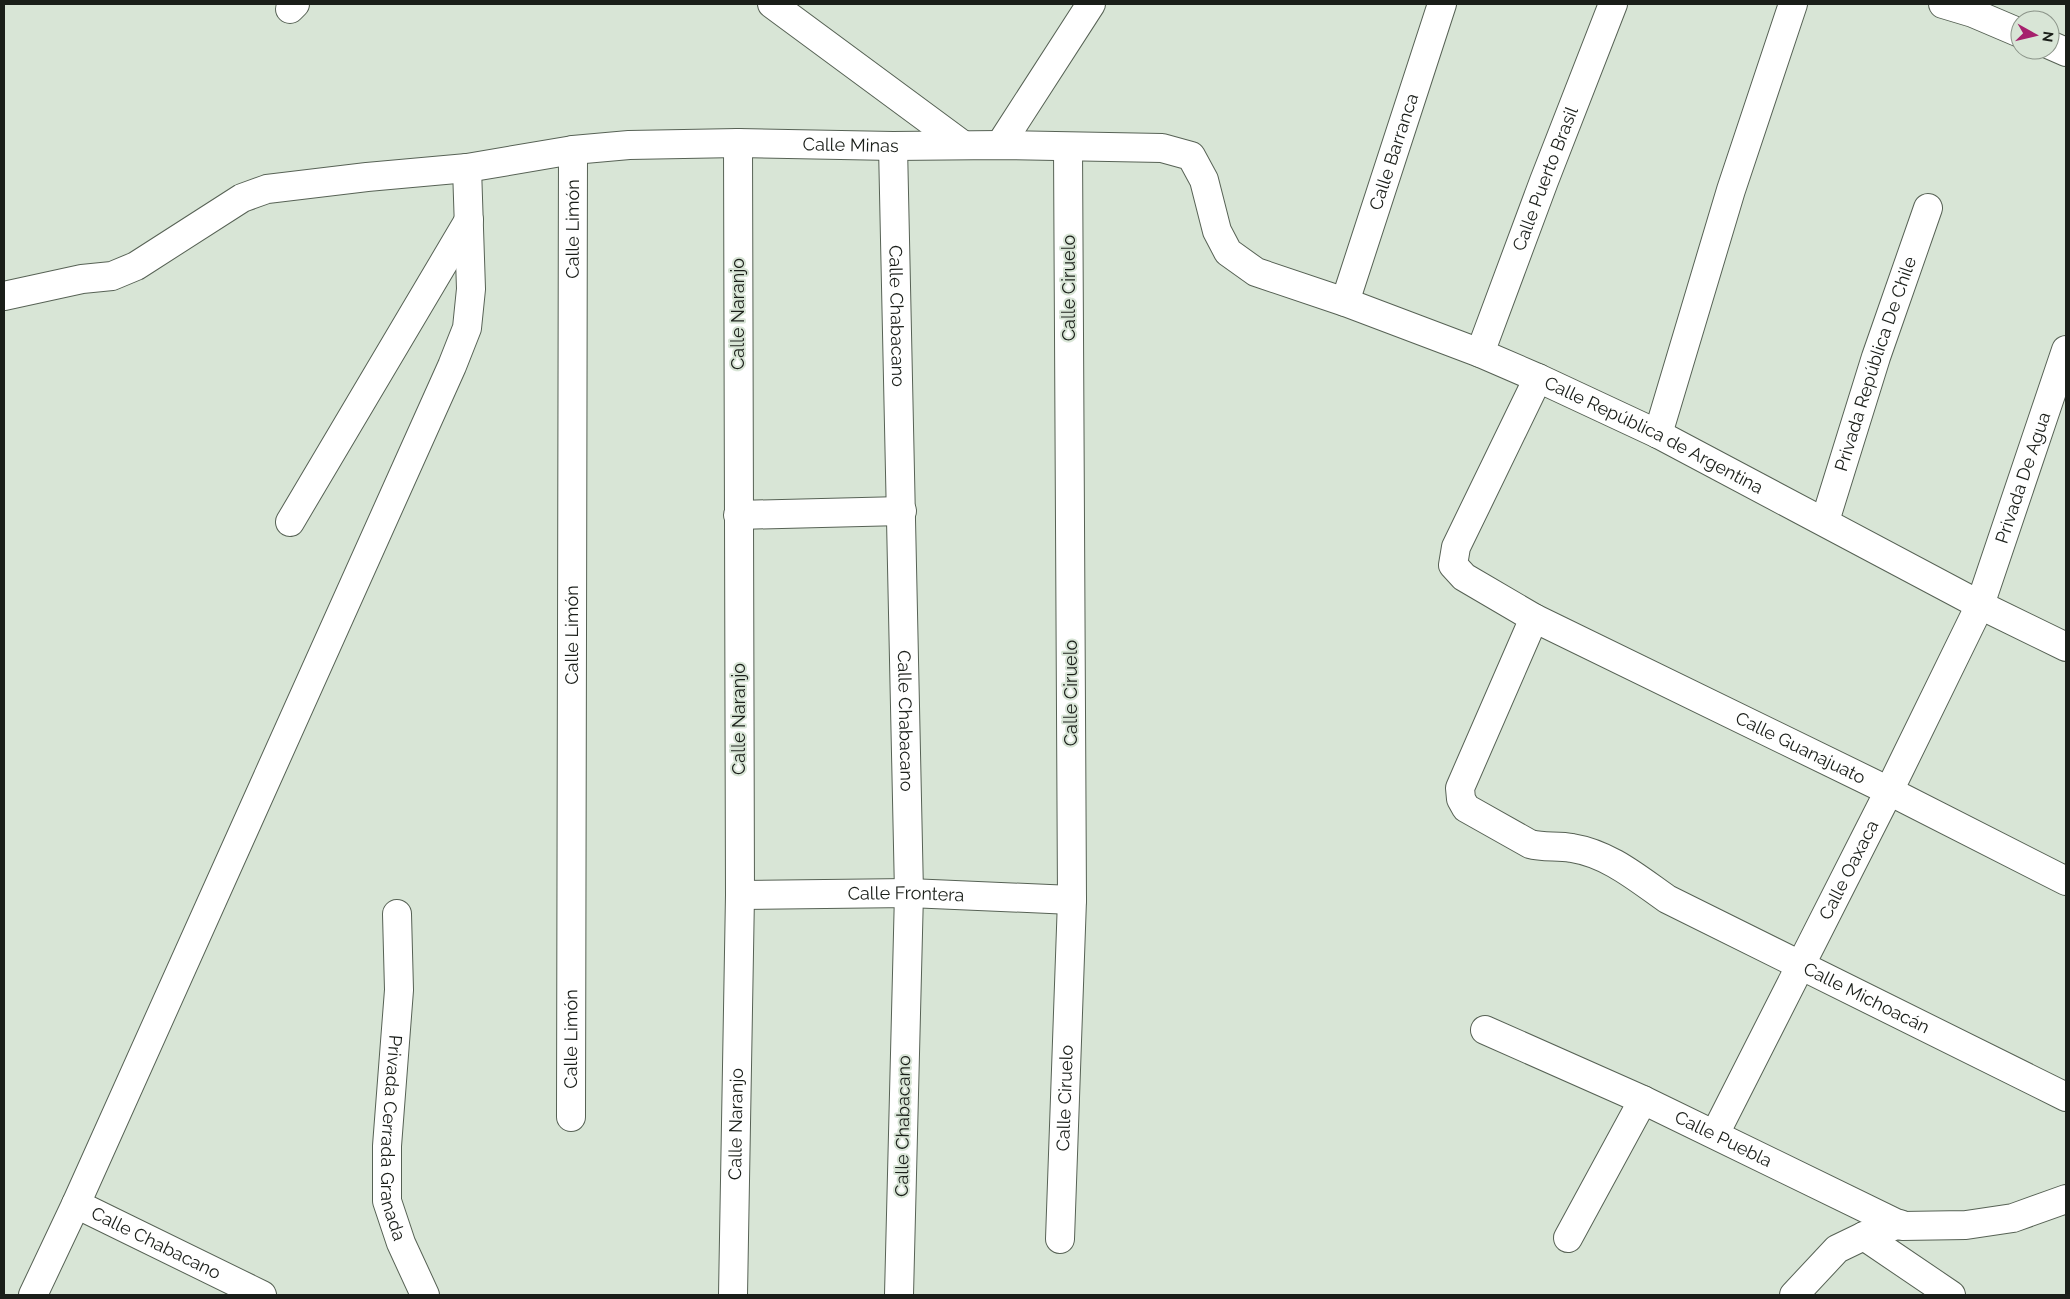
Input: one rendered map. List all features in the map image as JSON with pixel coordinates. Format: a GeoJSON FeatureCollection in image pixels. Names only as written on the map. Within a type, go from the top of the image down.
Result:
{"type":"FeatureCollection","features":[{"type":"Feature","properties":{"kind":"street"},"geometry":{"type":"LineString","coordinates":[[772,4],[963,145]]}},
{"type":"Feature","properties":{"kind":"street"},"geometry":{"type":"LineString","coordinates":[[1000,145],[1091,4]]}},
{"type":"Feature","properties":{"kind":"street","name":"Calle Barranca"},"geometry":{"type":"LineString","coordinates":[[1345,302],[1442,4]]}},
{"type":"Feature","properties":{"kind":"street","name":"Calle Puerto Brasil"},"geometry":{"type":"LineString","coordinates":[[1480,353],[1544,181],[1614,4]]}},
{"type":"Feature","properties":{"kind":"street"},"geometry":{"type":"LineString","coordinates":[[1658,434],[1731,190],[1793,4]]}},
{"type":"Feature","properties":{"kind":"street"},"geometry":{"type":"LineString","coordinates":[[1943,4],[1975,9],[2010,28]]}},
{"type":"Feature","properties":{"kind":"street","name":"Calle Minas"},"geometry":{"type":"LineString","coordinates":[[4,296],[82,279],[112,276],[136,266],[242,198],[267,189],[467,168],[573,150],[629,145],[738,143],[1162,148],[1191,156],[1204,180],[1217,231],[1228,252]]}},
{"type":"Feature","properties":{"kind":"street","name":"Calle Naranjo"},"geometry":{"type":"LineString","coordinates":[[733,1295],[740,895],[738,143]]}},
{"type":"Feature","properties":{"kind":"street","name":"Calle Chabacano"},"geometry":{"type":"LineString","coordinates":[[893,146],[909,893],[899,1295]]}},
{"type":"Feature","properties":{"kind":"street","name":"Calle Ciruelo"},"geometry":{"type":"LineString","coordinates":[[1060,1239],[1072,900],[1068,147]]}},
{"type":"Feature","properties":{"kind":"street","name":"Calle Limón"},"geometry":{"type":"LineString","coordinates":[[571,1118],[573,150]]}},
{"type":"Feature","properties":{"kind":"street"},"geometry":{"type":"LineString","coordinates":[[33,1295],[76,1204],[452,366],[467,328],[471,290],[467,168]]}},
{"type":"Feature","properties":{"kind":"street","name":"Privada República De Chile"},"geometry":{"type":"LineString","coordinates":[[1825,521],[1876,357],[1928,208]]}},
{"type":"Feature","properties":{"kind":"street"},"geometry":{"type":"LineString","coordinates":[[290,522],[468,220]]}},
{"type":"Feature","properties":{"kind":"street","name":"Calle República de Argentina"},"geometry":{"type":"LineString","coordinates":[[1228,252],[1256,272],[1345,302],[1480,353],[1658,434],[1980,604],[2066,647]]}},
{"type":"Feature","properties":{"kind":"street","name":"Privada De Agua"},"geometry":{"type":"LineString","coordinates":[[1980,604],[2066,350]]}},
{"type":"Feature","properties":{"kind":"street","name":"Calle Guanajuato"},"geometry":{"type":"LineString","coordinates":[[1538,378],[1456,547],[1453,565],[1464,577],[1534,618],[1889,791],[2066,881]]}},
{"type":"Feature","properties":{"kind":"street"},"geometry":{"type":"LineString","coordinates":[[738,515],[902,511]]}},
{"type":"Feature","properties":{"kind":"street","name":"Calle Oaxaca"},"geometry":{"type":"LineString","coordinates":[[1715,1134],[1889,791],[1980,604]]}},
{"type":"Feature","properties":{"kind":"street","name":"Calle Michoacán"},"geometry":{"type":"LineString","coordinates":[[1534,618],[1460,788],[1461,799],[1466,808],[1518,839],[1540,847],[1571,847],[1594,853],[1614,862],[1667,899],[2066,1097]]}},
{"type":"Feature","properties":{"kind":"street","name":"Calle Frontera"},"geometry":{"type":"LineString","coordinates":[[740,895],[909,893],[1072,900]]}},
{"type":"Feature","properties":{"kind":"street","name":"Privada Cerrada Granada"},"geometry":{"type":"LineString","coordinates":[[397,914],[400,990],[386,1146],[386,1201],[401,1243],[425,1295]]}},
{"type":"Feature","properties":{"kind":"street","name":"Calle Puebla"},"geometry":{"type":"LineString","coordinates":[[1484,1030],[1643,1100],[1902,1226],[1966,1225],[2013,1218],[2066,1199]]}},
{"type":"Feature","properties":{"kind":"street"},"geometry":{"type":"LineString","coordinates":[[1568,1238],[1643,1100]]}},
{"type":"Feature","properties":{"kind":"street","name":"Calle Chabacano"},"geometry":{"type":"LineString","coordinates":[[76,1204],[262,1295]]}},
{"type":"Feature","properties":{"kind":"street"},"geometry":{"type":"LineString","coordinates":[[1794,1295],[1837,1249],[1864,1236],[1900,1224]]}},
{"type":"Feature","properties":{"kind":"street"},"geometry":{"type":"LineString","coordinates":[[1864,1236],[1951,1295]]}}]}
